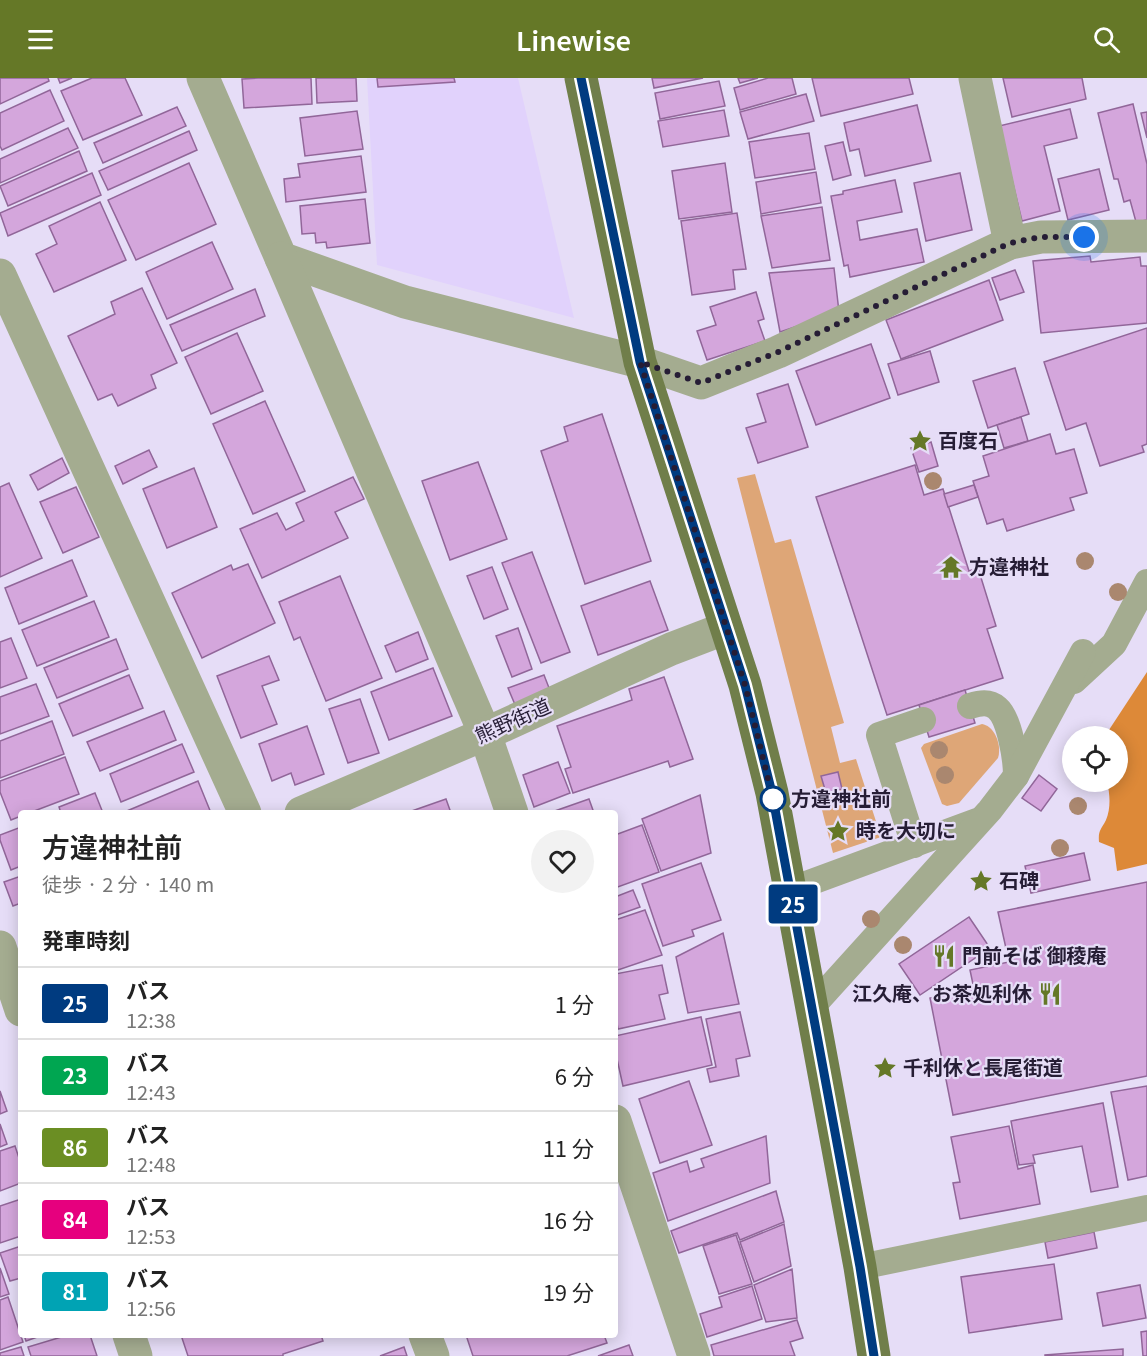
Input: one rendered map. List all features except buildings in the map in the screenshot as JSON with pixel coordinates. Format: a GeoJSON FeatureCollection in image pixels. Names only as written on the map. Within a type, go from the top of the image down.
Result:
{"type":"FeatureCollection","features":[{"type":"Feature","properties":{"kind":"main road"},"geometry":{"type":"LineString","coordinates":[[581,78],[640,362],[745,685],[772,793],[860,1267],[874,1356]]}},
{"type":"Feature","properties":{"kind":"street"},"geometry":{"type":"LineString","coordinates":[[202,78],[485,734],[511,810]]}},
{"type":"Feature","properties":{"kind":"street"},"geometry":{"type":"LineString","coordinates":[[975,78],[1010,243]]}},
{"type":"Feature","properties":{"kind":"street"},"geometry":{"type":"LineString","coordinates":[[281,258],[405,302],[640,362],[701,383],[778,352],[1010,243],[1041,237],[1147,236]]}},
{"type":"Feature","properties":{"kind":"street"},"geometry":{"type":"LineString","coordinates":[[0,275],[244,810]]}},
{"type":"Feature","properties":{"kind":"street","name":"熊野街道"},"geometry":{"type":"LineString","coordinates":[[308,810],[485,734],[671,649],[726,628]]}},
{"type":"Feature","properties":{"kind":"street"},"geometry":{"type":"LineString","coordinates":[[18,940],[0,948],[18,1001]]}},
{"type":"Feature","properties":{"kind":"street"},"geometry":{"type":"LineString","coordinates":[[618,1130],[694,1356]]}},
{"type":"Feature","properties":{"kind":"street"},"geometry":{"type":"LineString","coordinates":[[130,1338],[136,1356]]}},
{"type":"Feature","properties":{"kind":"street"},"geometry":{"type":"LineString","coordinates":[[426,1338],[433,1356]]}},
{"type":"Feature","properties":{"kind":"lane"},"geometry":{"type":"LineString","coordinates":[[1059,696],[1114,644],[1147,582]]}},
{"type":"Feature","properties":{"kind":"lane"},"geometry":{"type":"LineString","coordinates":[[811,1008],[983,819],[1016,776],[1083,652]]}},
{"type":"Feature","properties":{"kind":"lane"},"geometry":{"type":"LineString","coordinates":[[970,706],[988,704],[996,707],[1002,713],[1014,749],[1016,776]]}},
{"type":"Feature","properties":{"kind":"lane"},"geometry":{"type":"LineString","coordinates":[[914,845],[879,735],[923,720]]}},
{"type":"Feature","properties":{"kind":"lane"},"geometry":{"type":"LineString","coordinates":[[790,890],[983,819]]}},
{"type":"Feature","properties":{"kind":"lane"},"geometry":{"type":"LineString","coordinates":[[860,1267],[1147,1208]]}},
{"type":"Feature","properties":{"kind":"shaded area"},"geometry":{"type":"Polygon","coordinates":[[[367,78],[518,78],[574,318],[377,265],[367,78]]]}},
{"type":"Feature","properties":{"kind":"shaded area"},"geometry":{"type":"Polygon","coordinates":[[[755,474],[775,543],[791,539],[844,723],[831,727],[840,763],[856,759],[881,837],[833,853],[737,478],[755,474]]]}},
{"type":"Feature","properties":{"kind":"shaded area"},"geometry":{"type":"Polygon","coordinates":[[[1147,672],[1147,864],[1117,871],[1114,848],[1099,842],[1099,832],[1109,811],[1108,792],[1128,792],[1128,726],[1112,726],[1147,672]]]}},
{"type":"Feature","properties":{"kind":"shaded area"},"geometry":{"type":"Polygon","coordinates":[[[982,724],[994,732],[999,748],[998,758],[959,803],[947,806],[942,804],[921,748],[924,744],[982,724]]]}},
{"type":"Feature","properties":{"kind":"bus line","name":"25"},"geometry":{"type":"LineString","coordinates":[[581,78],[640,362],[745,685],[772,793],[860,1267],[874,1356]]}},
{"type":"Feature","properties":{"kind":"place","name":"百度石"},"geometry":{"type":"Point","coordinates":[920,441]}},
{"type":"Feature","properties":{"kind":"place","name":"方違神社"},"geometry":{"type":"Point","coordinates":[951,567]}},
{"type":"Feature","properties":{"kind":"place","name":"方違神社前"},"geometry":{"type":"Point","coordinates":[773,799]}},
{"type":"Feature","properties":{"kind":"place","name":"時を大切に"},"geometry":{"type":"Point","coordinates":[838,831]}},
{"type":"Feature","properties":{"kind":"place","name":"石碑"},"geometry":{"type":"Point","coordinates":[981,881]}},
{"type":"Feature","properties":{"kind":"place","name":"門前そば 御稜庵"},"geometry":{"type":"Point","coordinates":[944,956]}},
{"type":"Feature","properties":{"kind":"place","name":"江久庵、お茶処利休"},"geometry":{"type":"Point","coordinates":[1050,994]}},
{"type":"Feature","properties":{"kind":"place","name":"千利休と長尾街道"},"geometry":{"type":"Point","coordinates":[885,1068]}},
{"type":"Feature","properties":{"kind":"route"},"geometry":{"type":"LineString","coordinates":[[773,799],[745,685],[640,362],[701,383],[778,352],[1010,243],[1041,237],[1084,237]]}}]}
